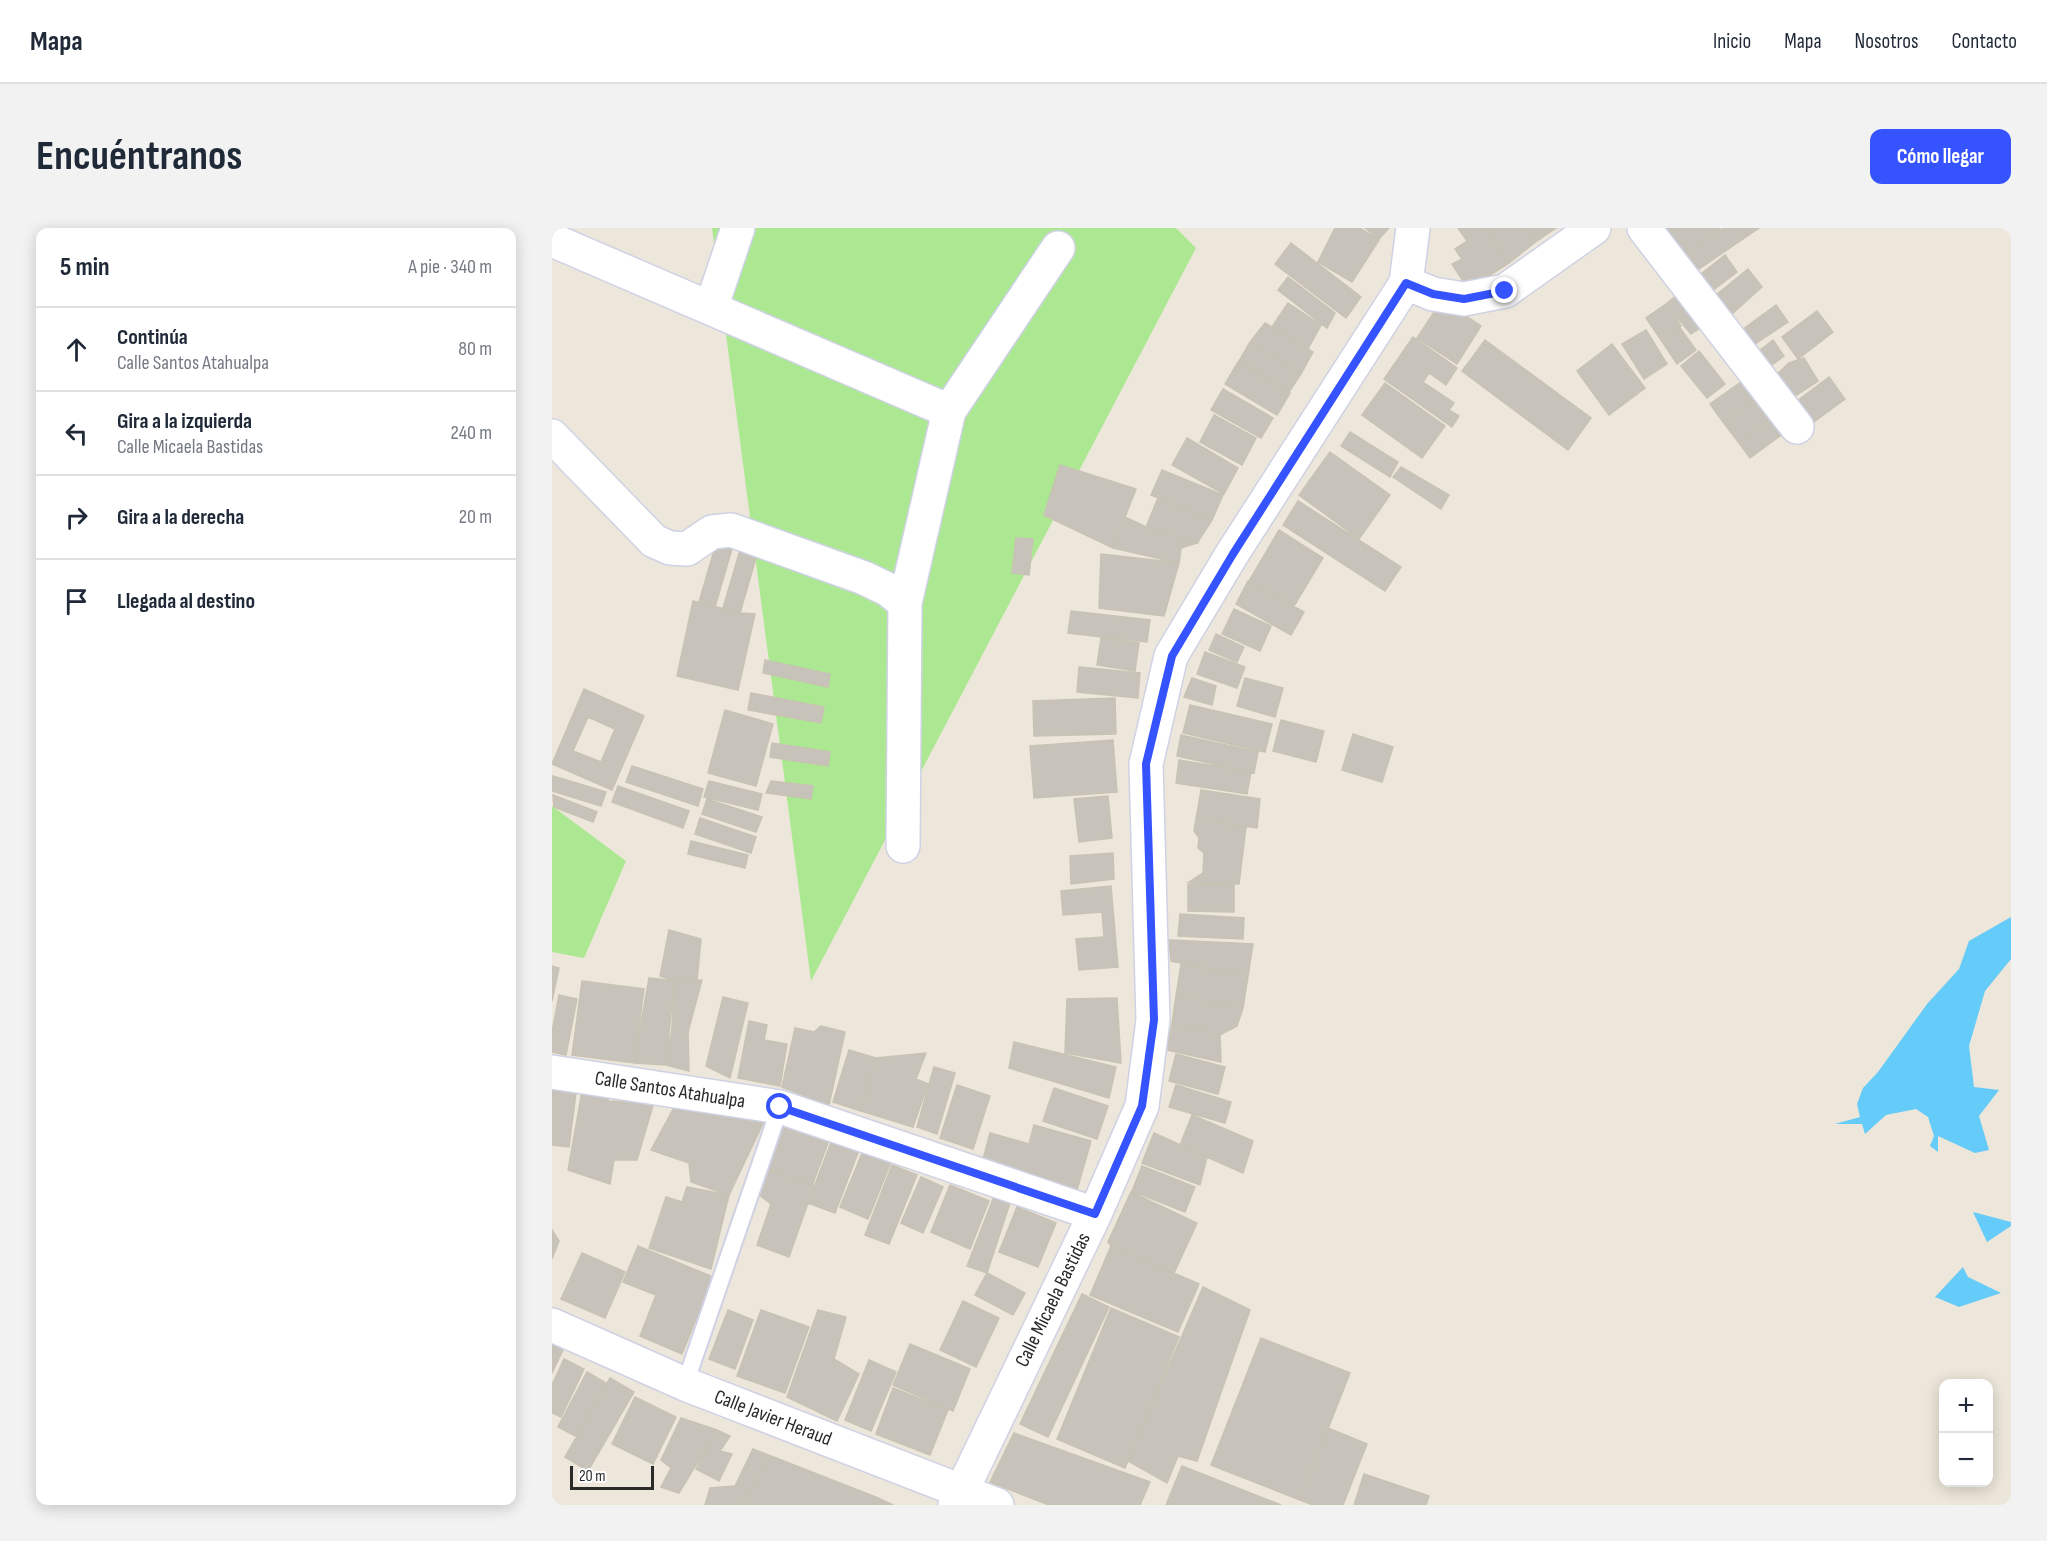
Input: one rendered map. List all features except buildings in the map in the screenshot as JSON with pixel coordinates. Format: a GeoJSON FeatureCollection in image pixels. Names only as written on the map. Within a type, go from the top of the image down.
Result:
{"type":"FeatureCollection","features":[{"type":"Feature","properties":{"kind":"street"},"geometry":{"type":"LineString","coordinates":[[711,308],[738,228]]}},
{"type":"Feature","properties":{"kind":"street","name":"Calle Micaela Bastidas"},"geometry":{"type":"LineString","coordinates":[[958,1498],[1095,1214],[1142,1106],[1154,1020],[1146,764],[1172,656],[1239,544],[1406,283],[1413,228]]}},
{"type":"Feature","properties":{"kind":"street"},"geometry":{"type":"LineString","coordinates":[[1406,283],[1433,294],[1464,299],[1505,291],[1594,228]]}},
{"type":"Feature","properties":{"kind":"street"},"geometry":{"type":"LineString","coordinates":[[1644,228],[1797,427]]}},
{"type":"Feature","properties":{"kind":"street"},"geometry":{"type":"LineString","coordinates":[[552,240],[949,411]]}},
{"type":"Feature","properties":{"kind":"street"},"geometry":{"type":"LineString","coordinates":[[903,846],[905,603],[949,411],[1058,248]]}},
{"type":"Feature","properties":{"kind":"street"},"geometry":{"type":"LineString","coordinates":[[552,436],[654,541],[670,548],[687,549],[712,532],[731,530],[864,579],[887,589],[905,603]]}},
{"type":"Feature","properties":{"kind":"street","name":"Calle Santos Atahualpa"},"geometry":{"type":"LineString","coordinates":[[552,1072],[780,1107],[1095,1214]]}},
{"type":"Feature","properties":{"kind":"street","name":"Calle Javier Heraud"},"geometry":{"type":"LineString","coordinates":[[552,1325],[685,1384],[958,1498],[998,1505]]}},
{"type":"Feature","properties":{"kind":"lane"},"geometry":{"type":"LineString","coordinates":[[685,1384],[780,1107]]}},
{"type":"Feature","properties":{"kind":"green space"},"geometry":{"type":"Polygon","coordinates":[[[712,228],[1176,228],[1196,248],[811,981],[712,228]]]}},
{"type":"Feature","properties":{"kind":"green space"},"geometry":{"type":"Polygon","coordinates":[[[552,806],[626,861],[584,958],[552,952],[552,806]]]}},
{"type":"Feature","properties":{"kind":"water"},"geometry":{"type":"Polygon","coordinates":[[[2011,917],[2011,959],[1985,991],[1969,1046],[1974,1087],[1999,1090],[1979,1116],[1989,1150],[1975,1153],[1938,1136],[1938,1152],[1930,1146],[1934,1136],[1928,1117],[1916,1109],[1886,1115],[1865,1134],[1862,1124],[1835,1124],[1860,1117],[1857,1104],[1863,1088],[1878,1072],[1927,1004],[1959,969],[1969,941],[2011,917]]]}},
{"type":"Feature","properties":{"kind":"water"},"geometry":{"type":"Polygon","coordinates":[[[1973,1212],[2011,1222],[2011,1226],[1987,1242],[1973,1212]]]}},
{"type":"Feature","properties":{"kind":"water"},"geometry":{"type":"Polygon","coordinates":[[[1963,1267],[1968,1277],[2001,1293],[1959,1307],[1935,1297],[1963,1267]]]}},
{"type":"Feature","properties":{"kind":"route"},"geometry":{"type":"LineString","coordinates":[[780,1107],[1095,1214],[1142,1106],[1154,1020],[1146,764],[1172,656],[1233,554],[1406,283],[1433,294],[1464,299],[1505,291]]}}]}
